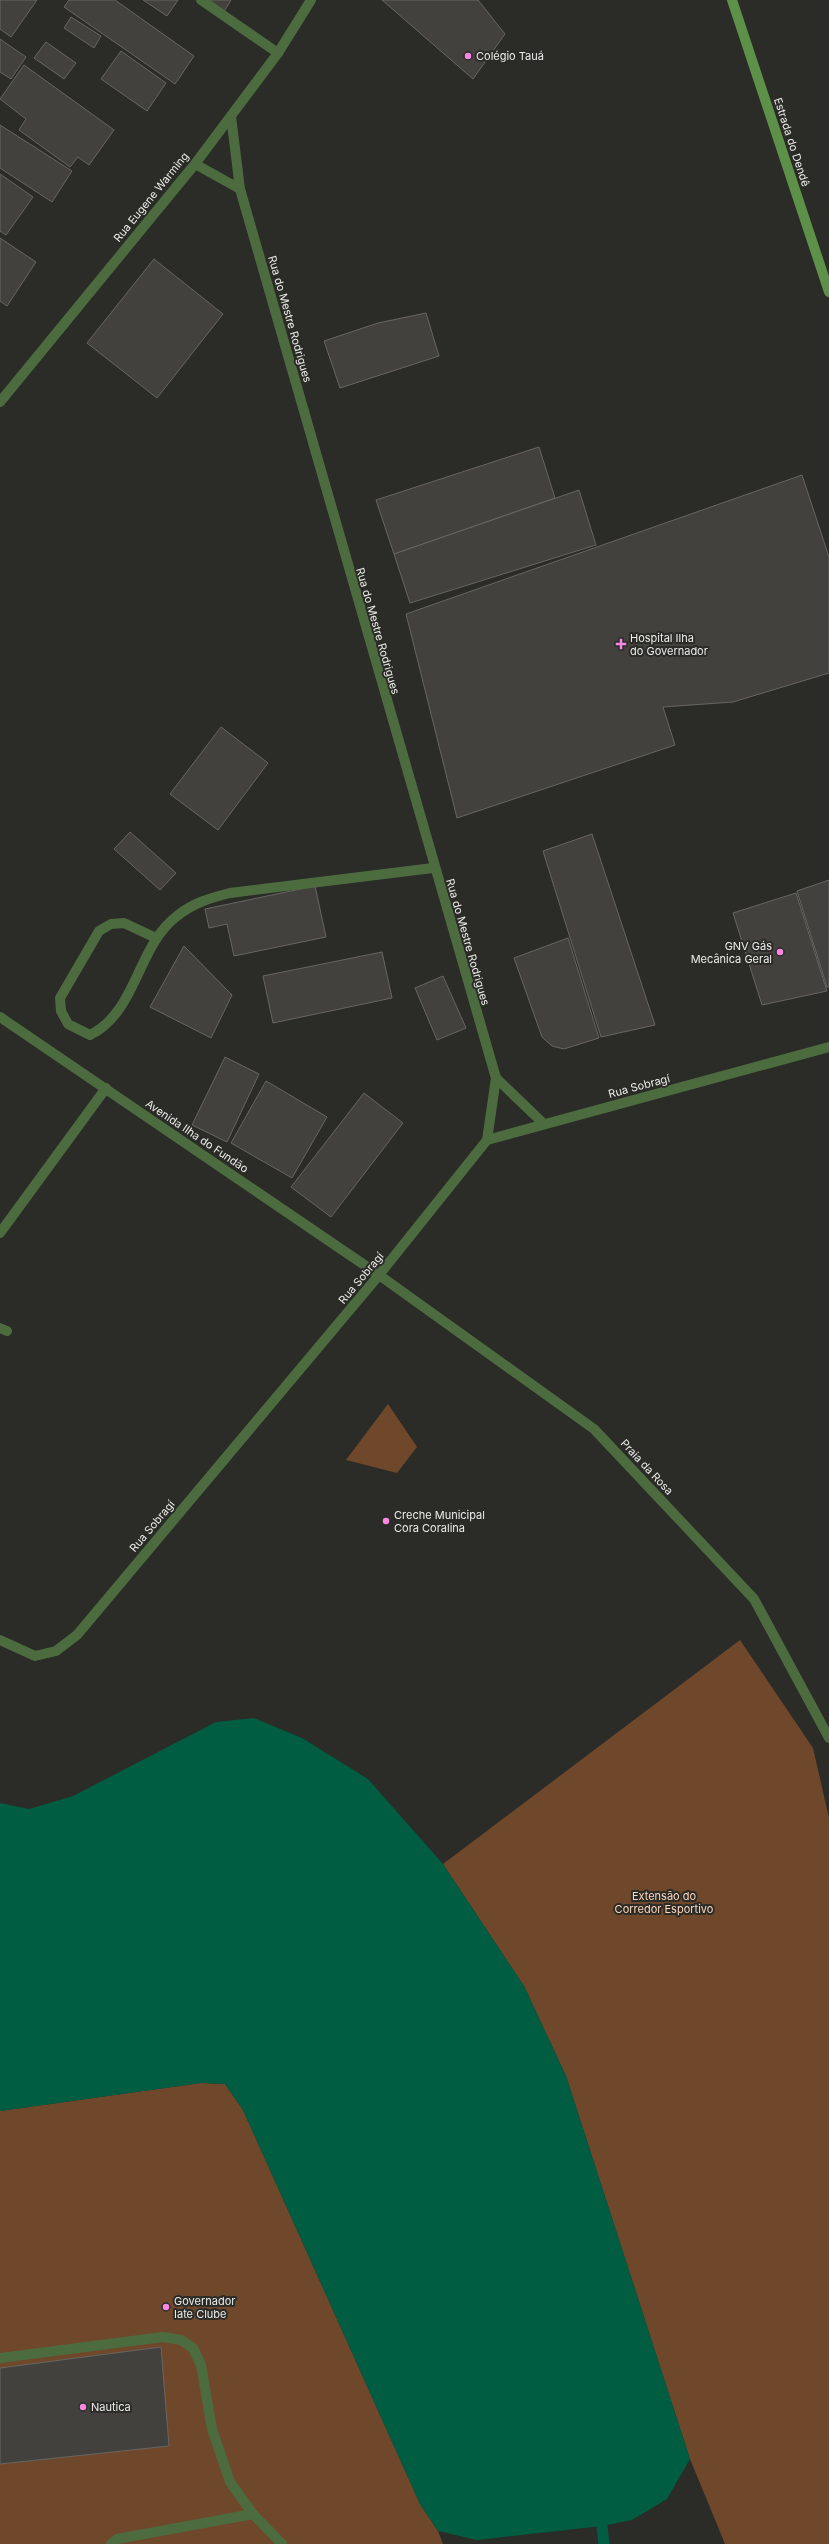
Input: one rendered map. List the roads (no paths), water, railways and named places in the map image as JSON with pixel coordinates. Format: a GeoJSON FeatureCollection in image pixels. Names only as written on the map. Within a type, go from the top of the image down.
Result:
{"type":"FeatureCollection","features":[{"type":"Feature","properties":{"kind":"main road","name":"Estrada do Dendê"},"geometry":{"type":"LineString","coordinates":[[732,0],[829,292]]}},
{"type":"Feature","properties":{"kind":"street"},"geometry":{"type":"LineString","coordinates":[[201,0],[278,53]]}},
{"type":"Feature","properties":{"kind":"street","name":"Rua Eugene Warming"},"geometry":{"type":"LineString","coordinates":[[0,402],[195,164],[278,53],[311,0]]}},
{"type":"Feature","properties":{"kind":"street","name":"Rua do Mestre Rodrigues"},"geometry":{"type":"LineString","coordinates":[[231,116],[240,189],[434,868],[496,1078],[487,1140]]}},
{"type":"Feature","properties":{"kind":"street"},"geometry":{"type":"LineString","coordinates":[[195,164],[240,189]]}},
{"type":"Feature","properties":{"kind":"street"},"geometry":{"type":"LineString","coordinates":[[156,938],[124,923],[111,924],[99,931],[60,998],[61,1011],[68,1024],[90,1035],[101,1029],[116,1014],[156,938],[176,916],[200,901],[230,893],[434,868]]}},
{"type":"Feature","properties":{"kind":"street","name":"Avenida Ilha do Fundão"},"geometry":{"type":"LineString","coordinates":[[0,1017],[380,1275]]}},
{"type":"Feature","properties":{"kind":"street","name":"Rua Sobragí"},"geometry":{"type":"LineString","coordinates":[[0,1640],[35,1656],[56,1651],[77,1635],[380,1275],[487,1140],[829,1048]]}},
{"type":"Feature","properties":{"kind":"street","name":"Rua do Mestre Rodrigues"},"geometry":{"type":"LineString","coordinates":[[496,1078],[544,1124]]}},
{"type":"Feature","properties":{"kind":"street"},"geometry":{"type":"LineString","coordinates":[[0,1233],[106,1088]]}},
{"type":"Feature","properties":{"kind":"street","name":"Praia da Rosa"},"geometry":{"type":"LineString","coordinates":[[380,1275],[594,1429],[754,1599],[829,1738]]}},
{"type":"Feature","properties":{"kind":"street"},"geometry":{"type":"LineString","coordinates":[[0,2358],[162,2336],[181,2340],[193,2348],[201,2365],[212,2429],[230,2482],[253,2514],[282,2544]]}},
{"type":"Feature","properties":{"kind":"street"},"geometry":{"type":"LineString","coordinates":[[111,2544],[117,2539],[253,2514]]}},
{"type":"Feature","properties":{"kind":"waterway"},"geometry":{"type":"LineString","coordinates":[[602,2526],[604,2544]]}},
{"type":"Feature","properties":{"kind":"place","name":"Colégio Tauá"},"geometry":{"type":"Point","coordinates":[468,56]}},
{"type":"Feature","properties":{"kind":"place","name":"Hospital Ilha do Governador"},"geometry":{"type":"Point","coordinates":[621,644]}},
{"type":"Feature","properties":{"kind":"place","name":"GNV Gás Mecânica Geral"},"geometry":{"type":"Point","coordinates":[780,952]}},
{"type":"Feature","properties":{"kind":"place","name":"Creche Municipal Cora Coralina"},"geometry":{"type":"Point","coordinates":[386,1521]}},
{"type":"Feature","properties":{"kind":"place","name":"Governador Iate Clube"},"geometry":{"type":"Point","coordinates":[166,2307]}},
{"type":"Feature","properties":{"kind":"place","name":"Nautica"},"geometry":{"type":"Point","coordinates":[83,2407]}},
{"type":"Feature","properties":{"kind":"park label","name":"Extensão do Corredor Esportivo"},"geometry":{"type":"Point","coordinates":[664,1902]}}]}
